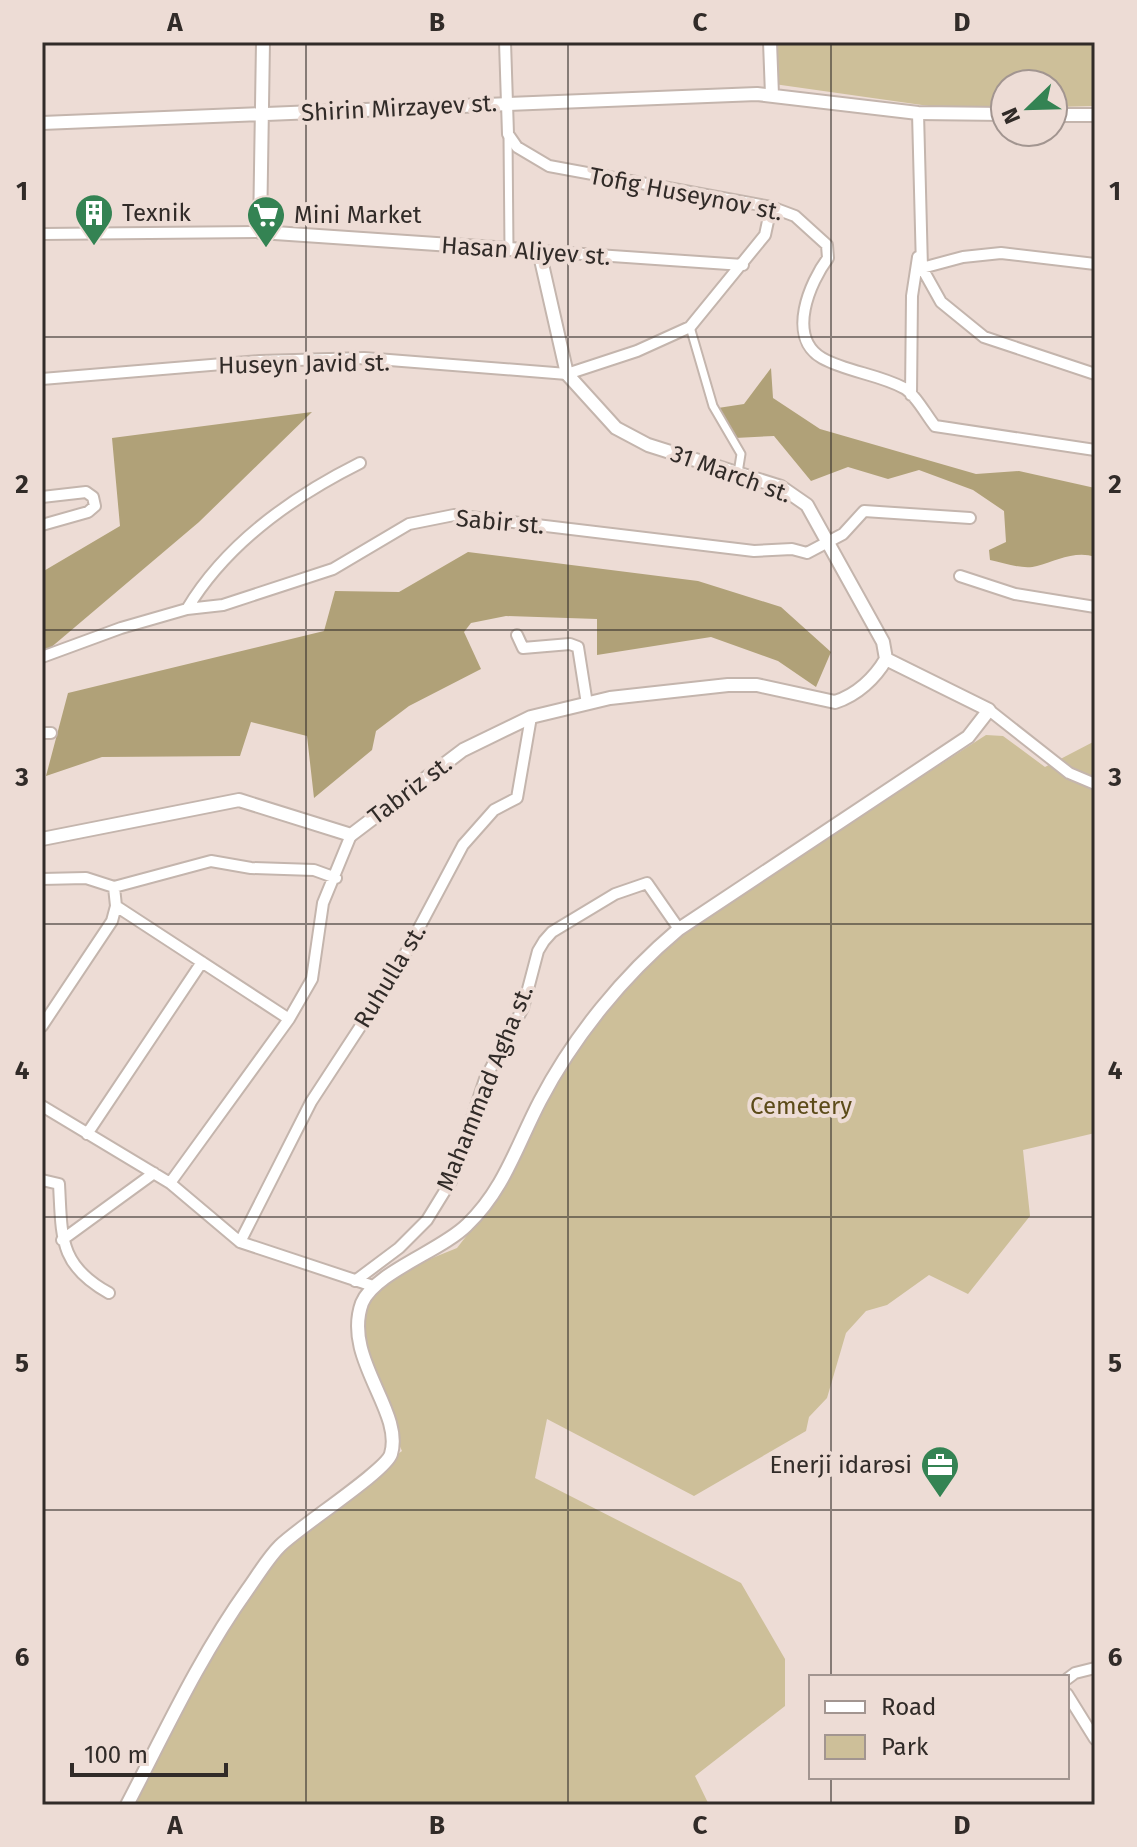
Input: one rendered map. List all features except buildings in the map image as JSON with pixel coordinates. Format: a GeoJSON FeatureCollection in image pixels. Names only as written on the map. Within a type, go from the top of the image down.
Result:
{"type":"FeatureCollection","features":[{"type":"Feature","properties":{"kind":"street"},"geometry":{"type":"LineString","coordinates":[[260,232],[263,42]]}},
{"type":"Feature","properties":{"kind":"street"},"geometry":{"type":"LineString","coordinates":[[505,42],[509,250]]}},
{"type":"Feature","properties":{"kind":"street"},"geometry":{"type":"LineString","coordinates":[[770,42],[772,95],[918,113],[989,114]]}},
{"type":"Feature","properties":{"kind":"street","name":"Shirin Mirzayev st."},"geometry":{"type":"LineString","coordinates":[[42,123],[505,102],[772,95]]}},
{"type":"Feature","properties":{"kind":"street"},"geometry":{"type":"LineString","coordinates":[[918,113],[922,268],[941,302],[984,337],[1095,374]]}},
{"type":"Feature","properties":{"kind":"street"},"geometry":{"type":"LineString","coordinates":[[1069,115],[1095,115]]}},
{"type":"Feature","properties":{"kind":"street","name":"Tofig Huseynov st."},"geometry":{"type":"LineString","coordinates":[[508,134],[517,147],[549,166],[771,207],[795,216],[827,245],[828,258],[811,281],[803,322],[808,339],[819,357],[906,389],[935,426],[1095,450]]}},
{"type":"Feature","properties":{"kind":"street"},"geometry":{"type":"LineString","coordinates":[[567,374],[637,351],[690,327],[765,235],[771,207]]}},
{"type":"Feature","properties":{"kind":"street","name":"Hasan Aliyev st."},"geometry":{"type":"LineString","coordinates":[[42,234],[260,232],[743,265]]}},
{"type":"Feature","properties":{"kind":"street"},"geometry":{"type":"LineString","coordinates":[[911,395],[912,296],[914,270],[921,247]]}},
{"type":"Feature","properties":{"kind":"street","name":"31 March st."},"geometry":{"type":"LineString","coordinates":[[539,251],[567,374],[616,428],[648,445],[781,487],[799,497],[883,642],[886,659]]}},
{"type":"Feature","properties":{"kind":"street"},"geometry":{"type":"LineString","coordinates":[[922,268],[963,257],[1001,253],[1095,264]]}},
{"type":"Feature","properties":{"kind":"street"},"geometry":{"type":"LineString","coordinates":[[690,327],[713,406],[741,454],[738,473]]}},
{"type":"Feature","properties":{"kind":"street","name":"Huseyn Javid st."},"geometry":{"type":"LineString","coordinates":[[42,379],[260,361],[364,358],[567,374]]}},
{"type":"Feature","properties":{"kind":"street"},"geometry":{"type":"LineString","coordinates":[[187,609],[223,558],[315,486],[360,463]]}},
{"type":"Feature","properties":{"kind":"street"},"geometry":{"type":"LineString","coordinates":[[42,497],[86,492],[93,497],[95,506],[88,512],[42,525]]}},
{"type":"Feature","properties":{"kind":"street"},"geometry":{"type":"LineString","coordinates":[[825,541],[843,534],[864,511],[970,518]]}},
{"type":"Feature","properties":{"kind":"street","name":"Sabir st."},"geometry":{"type":"LineString","coordinates":[[42,657],[121,628],[187,609],[223,605],[333,569],[409,524],[454,515],[754,551],[792,549],[813,552],[825,541]]}},
{"type":"Feature","properties":{"kind":"street"},"geometry":{"type":"LineString","coordinates":[[960,576],[1015,594],[1095,607]]}},
{"type":"Feature","properties":{"kind":"street"},"geometry":{"type":"LineString","coordinates":[[517,635],[523,648],[570,644],[578,647],[587,704]]}},
{"type":"Feature","properties":{"kind":"street"},"geometry":{"type":"LineString","coordinates":[[886,659],[989,710],[1069,773],[1095,784]]}},
{"type":"Feature","properties":{"kind":"street","name":"Tabriz st."},"geometry":{"type":"LineString","coordinates":[[42,839],[239,800],[351,835],[463,750],[531,717],[610,698],[757,685],[835,702],[862,687],[879,672],[886,659]]}},
{"type":"Feature","properties":{"kind":"street"},"geometry":{"type":"LineString","coordinates":[[127,1805],[223,1624],[279,1547],[329,1505],[378,1473],[391,1455],[392,1432],[361,1353],[358,1326],[362,1303],[373,1286],[446,1242],[467,1226],[498,1191],[541,1099],[582,1035],[635,966],[679,929],[968,737],[989,710]]}},
{"type":"Feature","properties":{"kind":"street","name":"Ruhulla st."},"geometry":{"type":"LineString","coordinates":[[240,1242],[311,1102],[394,975],[463,845],[494,810],[517,798],[531,717]]}},
{"type":"Feature","properties":{"kind":"street"},"geometry":{"type":"LineString","coordinates":[[170,1183],[289,1019],[312,979],[323,903],[336,878],[351,835]]}},
{"type":"Feature","properties":{"kind":"street"},"geometry":{"type":"LineString","coordinates":[[42,879],[86,878],[114,887],[211,861],[278,871],[314,870],[336,878]]}},
{"type":"Feature","properties":{"kind":"street","name":"Mahammad Agha st."},"geometry":{"type":"LineString","coordinates":[[355,1281],[399,1248],[427,1220],[451,1181],[485,1079],[523,1008],[538,951],[552,932],[615,894],[647,883],[679,929]]}},
{"type":"Feature","properties":{"kind":"street"},"geometry":{"type":"LineString","coordinates":[[42,1026],[112,921],[116,906],[114,887]]}},
{"type":"Feature","properties":{"kind":"street"},"geometry":{"type":"LineString","coordinates":[[116,906],[289,1019]]}},
{"type":"Feature","properties":{"kind":"street"},"geometry":{"type":"LineString","coordinates":[[87,1134],[202,962]]}},
{"type":"Feature","properties":{"kind":"street"},"geometry":{"type":"LineString","coordinates":[[42,1106],[170,1183],[240,1242],[373,1286]]}},
{"type":"Feature","properties":{"kind":"street"},"geometry":{"type":"LineString","coordinates":[[62,1240],[154,1173]]}},
{"type":"Feature","properties":{"kind":"street"},"geometry":{"type":"LineString","coordinates":[[42,1180],[59,1184],[62,1240],[73,1264],[94,1285],[109,1293]]}},
{"type":"Feature","properties":{"kind":"street"},"geometry":{"type":"LineString","coordinates":[[1069,1678],[1095,1668]]}},
{"type":"Feature","properties":{"kind":"street"},"geometry":{"type":"LineString","coordinates":[[1069,1697],[1095,1739]]}},
{"type":"Feature","properties":{"kind":"green space"},"geometry":{"type":"Polygon","coordinates":[[[1095,42],[1095,106],[1069,107],[1069,68],[989,68],[989,107],[943,108],[774,84],[774,44],[1095,42]]]}},
{"type":"Feature","properties":{"kind":"green space","name":"Cemetery"},"geometry":{"type":"Polygon","coordinates":[[[986,735],[1003,736],[1045,767],[1095,741],[1095,1133],[1023,1150],[1030,1216],[968,1294],[929,1275],[887,1305],[866,1311],[846,1333],[827,1398],[809,1417],[806,1431],[694,1496],[547,1419],[535,1478],[741,1583],[785,1659],[785,1706],[695,1776],[709,1805],[121,1805],[217,1625],[294,1531],[402,1451],[374,1389],[358,1342],[371,1294],[420,1263],[457,1248],[496,1198],[544,1100],[582,1038],[630,975],[674,936],[986,735]]]}},
{"type":"Feature","properties":{"kind":"shaded area"},"geometry":{"type":"Polygon","coordinates":[[[771,368],[773,398],[820,429],[976,474],[1019,471],[1095,488],[1095,557],[1073,555],[1032,567],[990,560],[989,550],[1006,542],[1004,511],[973,490],[919,470],[888,479],[848,467],[811,481],[774,436],[735,438],[718,408],[744,404],[771,368]]]}},
{"type":"Feature","properties":{"kind":"shaded area"},"geometry":{"type":"Polygon","coordinates":[[[312,412],[199,522],[42,655],[42,572],[120,526],[112,438],[312,412]]]}},
{"type":"Feature","properties":{"kind":"shaded area"},"geometry":{"type":"Polygon","coordinates":[[[468,552],[698,581],[781,607],[831,652],[816,687],[778,661],[711,637],[597,655],[597,619],[506,616],[471,623],[464,632],[481,669],[409,706],[376,731],[372,750],[314,798],[307,736],[251,722],[240,756],[102,757],[46,776],[68,693],[324,631],[335,591],[399,592],[468,552]]]}},
{"type":"Feature","properties":{"kind":"place","name":"Texnik"},"geometry":{"type":"Point","coordinates":[94,247]}},
{"type":"Feature","properties":{"kind":"place","name":"Mini Market"},"geometry":{"type":"Point","coordinates":[266,249]}},
{"type":"Feature","properties":{"kind":"place","name":"Enerji idarəsi"},"geometry":{"type":"Point","coordinates":[940,1499]}}]}
